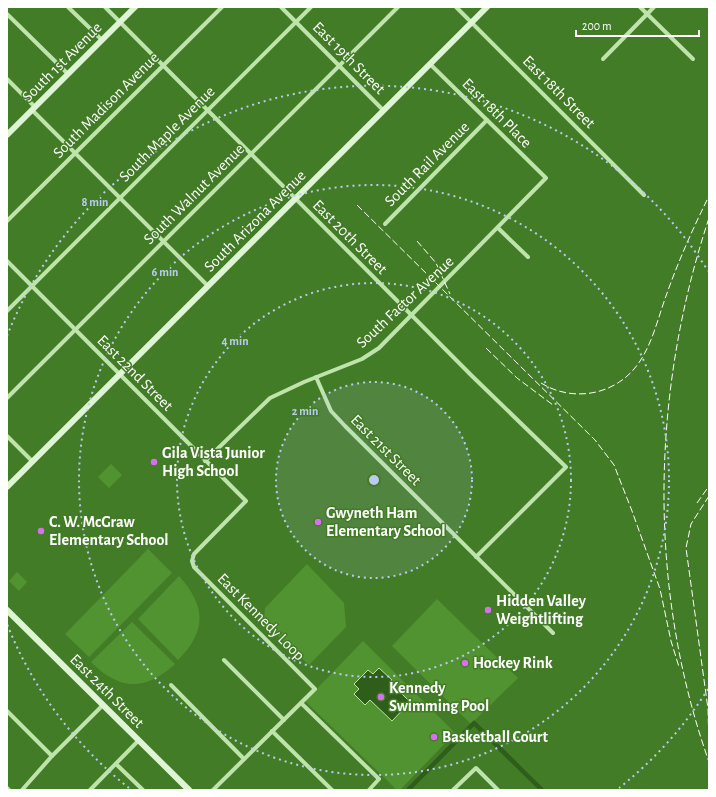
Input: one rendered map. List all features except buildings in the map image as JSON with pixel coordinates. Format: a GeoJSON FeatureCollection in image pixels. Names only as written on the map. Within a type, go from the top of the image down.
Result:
{"type":"FeatureCollection","features":[{"type":"Feature","properties":{"kind":"street"},"geometry":{"type":"LineString","coordinates":[[68,7],[102,40]]}},
{"type":"Feature","properties":{"kind":"street","name":"East 20th Street"},"geometry":{"type":"LineString","coordinates":[[105,7],[566,467],[476,557]]}},
{"type":"Feature","properties":{"kind":"street","name":"South 1st Avenue"},"geometry":{"type":"LineString","coordinates":[[7,135],[135,7]]}},
{"type":"Feature","properties":{"kind":"street","name":"South Madison Avenue"},"geometry":{"type":"LineString","coordinates":[[7,221],[222,7]]}},
{"type":"Feature","properties":{"kind":"street","name":"East 19th Street"},"geometry":{"type":"LineString","coordinates":[[281,7],[383,110]]}},
{"type":"Feature","properties":{"kind":"street","name":"South Maple Avenue"},"geometry":{"type":"LineString","coordinates":[[7,311],[310,7]]}},
{"type":"Feature","properties":{"kind":"street","name":"South Walnut Avenue"},"geometry":{"type":"LineString","coordinates":[[7,398],[398,7]]}},
{"type":"Feature","properties":{"kind":"street","name":"East 18th Street"},"geometry":{"type":"LineString","coordinates":[[456,7],[644,195]]}},
{"type":"Feature","properties":{"kind":"street","name":"South Arizona Avenue"},"geometry":{"type":"LineString","coordinates":[[7,487],[487,7]]}},
{"type":"Feature","properties":{"kind":"street"},"geometry":{"type":"LineString","coordinates":[[640,7],[692,59]]}},
{"type":"Feature","properties":{"kind":"street"},"geometry":{"type":"LineString","coordinates":[[603,59],[654,7]]}},
{"type":"Feature","properties":{"kind":"street"},"geometry":{"type":"LineString","coordinates":[[7,14],[68,74]]}},
{"type":"Feature","properties":{"kind":"street","name":"East 18th Place"},"geometry":{"type":"LineString","coordinates":[[430,64],[546,178]]}},
{"type":"Feature","properties":{"kind":"street"},"geometry":{"type":"LineString","coordinates":[[7,78],[75,153],[208,286]]}},
{"type":"Feature","properties":{"kind":"street","name":"South Rail Avenue"},"geometry":{"type":"LineString","coordinates":[[385,224],[487,120]]}},
{"type":"Feature","properties":{"kind":"street","name":"South Factor Avenue"},"geometry":{"type":"LineString","coordinates":[[206,461],[270,398],[316,377],[362,359],[378,348],[546,178]]}},
{"type":"Feature","properties":{"kind":"street"},"geometry":{"type":"LineString","coordinates":[[498,228],[528,257]]}},
{"type":"Feature","properties":{"kind":"street","name":"East 22nd Street"},"geometry":{"type":"LineString","coordinates":[[7,261],[246,501],[194,554],[192,562]]}},
{"type":"Feature","properties":{"kind":"street","name":"East 21st Street"},"geometry":{"type":"LineString","coordinates":[[316,377],[331,411],[553,633]]}},
{"type":"Feature","properties":{"kind":"street"},"geometry":{"type":"LineString","coordinates":[[7,436],[32,462]]}},
{"type":"Feature","properties":{"kind":"street","name":"East Kennedy Loop"},"geometry":{"type":"LineString","coordinates":[[192,562],[194,567],[315,689],[301,703]]}},
{"type":"Feature","properties":{"kind":"street","name":"East 24th Street"},"geometry":{"type":"LineString","coordinates":[[7,610],[190,790]]}},
{"type":"Feature","properties":{"kind":"street"},"geometry":{"type":"LineString","coordinates":[[224,660],[284,720]]}},
{"type":"Feature","properties":{"kind":"street"},"geometry":{"type":"LineString","coordinates":[[171,685],[244,759]]}},
{"type":"Feature","properties":{"kind":"street"},"geometry":{"type":"LineString","coordinates":[[213,790],[301,703],[379,779],[369,790]]}},
{"type":"Feature","properties":{"kind":"street"},"geometry":{"type":"LineString","coordinates":[[22,790],[52,756],[103,705]]}},
{"type":"Feature","properties":{"kind":"street"},"geometry":{"type":"LineString","coordinates":[[7,711],[52,756]]}},
{"type":"Feature","properties":{"kind":"street"},"geometry":{"type":"LineString","coordinates":[[272,731],[332,790]]}},
{"type":"Feature","properties":{"kind":"street"},"geometry":{"type":"LineString","coordinates":[[90,790],[139,740]]}},
{"type":"Feature","properties":{"kind":"street"},"geometry":{"type":"LineString","coordinates":[[116,764],[143,790]]}},
{"type":"Feature","properties":{"kind":"street"},"geometry":{"type":"LineString","coordinates":[[454,790],[476,768],[498,790]]}},
{"type":"Feature","properties":{"kind":"shaded area"},"geometry":{"type":"Polygon","coordinates":[[[111,464],[122,475],[109,488],[98,477],[111,464]]]}},
{"type":"Feature","properties":{"kind":"shaded area"},"geometry":{"type":"Polygon","coordinates":[[[148,549],[172,573],[89,657],[65,634],[148,549]]]}},
{"type":"Feature","properties":{"kind":"shaded area"},"geometry":{"type":"Polygon","coordinates":[[[307,564],[344,603],[346,627],[309,665],[266,625],[264,619],[265,608],[307,564]]]}},
{"type":"Feature","properties":{"kind":"shaded area"},"geometry":{"type":"Polygon","coordinates":[[[17,572],[27,582],[19,591],[9,581],[17,572]]]}},
{"type":"Feature","properties":{"kind":"shaded area"},"geometry":{"type":"Polygon","coordinates":[[[179,576],[188,587],[194,598],[200,618],[194,639],[178,660],[138,619],[179,576]]]}},
{"type":"Feature","properties":{"kind":"shaded area"},"geometry":{"type":"Polygon","coordinates":[[[437,599],[518,678],[471,724],[392,646],[437,599]]]}},
{"type":"Feature","properties":{"kind":"shaded area"},"geometry":{"type":"Polygon","coordinates":[[[132,622],[175,664],[164,673],[153,679],[143,683],[133,684],[112,678],[102,672],[91,662],[132,622]]]}},
{"type":"Feature","properties":{"kind":"shaded area"},"geometry":{"type":"Polygon","coordinates":[[[363,641],[455,733],[400,790],[397,790],[305,701],[363,641]]]}},
{"type":"Feature","properties":{"kind":"shaded area","name":"Kennedy Swimming Pool"},"geometry":{"type":"Polygon","coordinates":[[[379,668],[392,680],[390,682],[410,702],[392,721],[370,700],[365,705],[354,694],[359,689],[354,684],[368,670],[373,674],[379,668]]]}},
{"type":"Feature","properties":{"kind":"waterway"},"geometry":{"type":"LineString","coordinates":[[408,790],[474,723],[542,790]]}},
{"type":"Feature","properties":{"kind":"railway"},"geometry":{"type":"LineString","coordinates":[[541,383],[553,389],[567,393],[593,393],[606,389],[629,375],[643,357],[681,258],[709,196]]}},
{"type":"Feature","properties":{"kind":"railway"},"geometry":{"type":"LineString","coordinates":[[357,205],[595,440],[614,465],[660,589],[671,641],[679,667]]}},
{"type":"Feature","properties":{"kind":"railway"},"geometry":{"type":"LineString","coordinates":[[709,218],[690,284],[676,352],[667,421],[664,490],[666,559],[675,627],[689,695],[709,762]]}},
{"type":"Feature","properties":{"kind":"railway"},"geometry":{"type":"LineString","coordinates":[[417,241],[436,263],[450,294]]}},
{"type":"Feature","properties":{"kind":"railway"},"geometry":{"type":"LineString","coordinates":[[486,348],[517,378],[553,405]]}},
{"type":"Feature","properties":{"kind":"railway"},"geometry":{"type":"LineString","coordinates":[[697,503],[709,486]]}},
{"type":"Feature","properties":{"kind":"railway"},"geometry":{"type":"LineString","coordinates":[[709,496],[691,524],[686,548],[708,709],[709,747]]}},
{"type":"Feature","properties":{"kind":"place","name":"Gila Vista Junior High School"},"geometry":{"type":"Point","coordinates":[154,462]}},
{"type":"Feature","properties":{"kind":"place","name":"Gwyneth Ham Elementary School"},"geometry":{"type":"Point","coordinates":[318,522]}},
{"type":"Feature","properties":{"kind":"place","name":"C. W. McGraw Elementary School"},"geometry":{"type":"Point","coordinates":[41,531]}},
{"type":"Feature","properties":{"kind":"place","name":"Hidden Valley Weightlifting"},"geometry":{"type":"Point","coordinates":[488,610]}},
{"type":"Feature","properties":{"kind":"place","name":"Hockey Rink"},"geometry":{"type":"Point","coordinates":[465,663]}},
{"type":"Feature","properties":{"kind":"place","name":"Kennedy Swimming Pool"},"geometry":{"type":"Point","coordinates":[381,697]}},
{"type":"Feature","properties":{"kind":"place","name":"Basketball Court"},"geometry":{"type":"Point","coordinates":[434,737]}}]}
